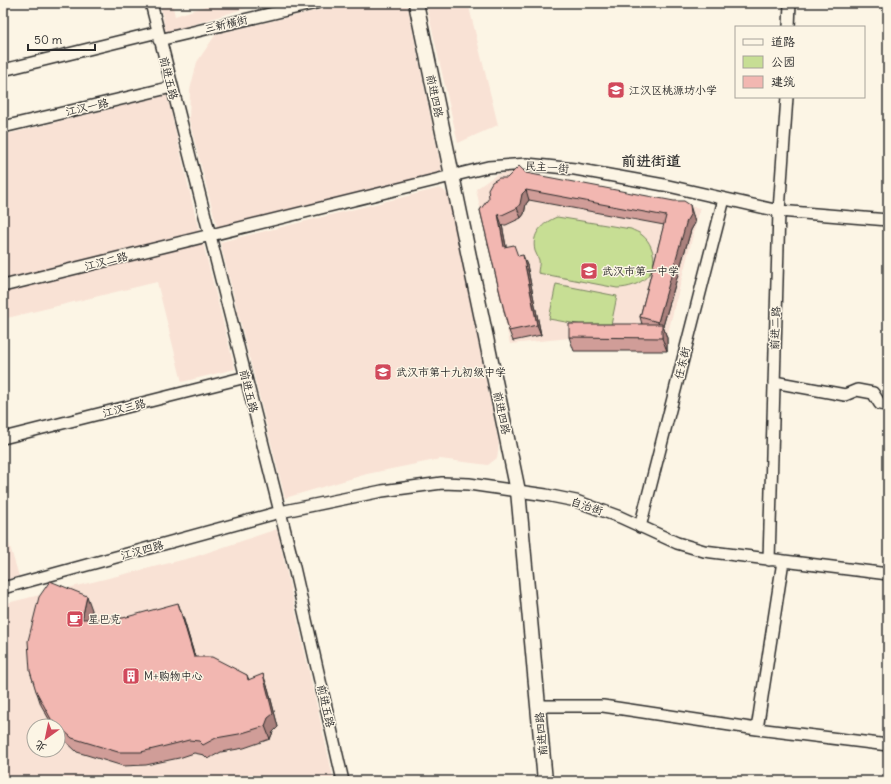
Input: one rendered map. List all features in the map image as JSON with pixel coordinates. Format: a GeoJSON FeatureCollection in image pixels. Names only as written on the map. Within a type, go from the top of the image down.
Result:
{"type":"FeatureCollection","features":[{"type":"Feature","properties":{"kind":"main road","name":"前进四路"},"geometry":{"type":"LineString","coordinates":[[416,3],[518,491],[545,781]]}},
{"type":"Feature","properties":{"kind":"street","name":"前进五路"},"geometry":{"type":"LineString","coordinates":[[151,3],[293,563],[343,781]]}},
{"type":"Feature","properties":{"kind":"street","name":"三新横街"},"geometry":{"type":"LineString","coordinates":[[3,70],[316,3]]}},
{"type":"Feature","properties":{"kind":"street"},"geometry":{"type":"LineString","coordinates":[[789,26],[790,3]]}},
{"type":"Feature","properties":{"kind":"street","name":"江汉一路"},"geometry":{"type":"LineString","coordinates":[[3,127],[172,87]]}},
{"type":"Feature","properties":{"kind":"street","name":"前进二路"},"geometry":{"type":"LineString","coordinates":[[769,560],[779,211],[787,98]]}},
{"type":"Feature","properties":{"kind":"street","name":"民主一街"},"geometry":{"type":"LineString","coordinates":[[210,236],[488,168],[527,164],[575,169],[664,186],[779,211],[888,220]]}},
{"type":"Feature","properties":{"kind":"street","name":"任东街"},"geometry":{"type":"LineString","coordinates":[[640,527],[724,199]]}},
{"type":"Feature","properties":{"kind":"street","name":"江汉二路"},"geometry":{"type":"LineString","coordinates":[[3,286],[210,236]]}},
{"type":"Feature","properties":{"kind":"street","name":"江汉三路"},"geometry":{"type":"LineString","coordinates":[[3,438],[246,377]]}},
{"type":"Feature","properties":{"kind":"street"},"geometry":{"type":"LineString","coordinates":[[774,382],[845,395],[857,390],[873,393],[880,404],[888,405]]}},
{"type":"Feature","properties":{"kind":"street","name":"自治街"},"geometry":{"type":"LineString","coordinates":[[280,512],[382,491],[442,483],[469,484],[546,495],[576,501],[620,517],[677,543],[704,551],[888,574]]}},
{"type":"Feature","properties":{"kind":"street","name":"江汉四路"},"geometry":{"type":"LineString","coordinates":[[3,588],[280,512]]}},
{"type":"Feature","properties":{"kind":"street"},"geometry":{"type":"LineString","coordinates":[[757,729],[783,561]]}},
{"type":"Feature","properties":{"kind":"street"},"geometry":{"type":"LineString","coordinates":[[539,706],[603,706],[757,729],[888,745]]}},
{"type":"Feature","properties":{"kind":"shaded area"},"geometry":{"type":"Polygon","coordinates":[[[160,3],[172,3],[175,16],[215,3],[262,3],[166,33],[160,3]]]}},
{"type":"Feature","properties":{"kind":"shaded area"},"geometry":{"type":"Polygon","coordinates":[[[349,3],[407,3],[442,172],[217,227],[189,120],[190,90],[197,62],[216,34],[349,3]]]}},
{"type":"Feature","properties":{"kind":"shaded area"},"geometry":{"type":"Polygon","coordinates":[[[426,3],[468,3],[498,125],[458,143],[426,3]]]}},
{"type":"Feature","properties":{"kind":"shaded area"},"geometry":{"type":"Polygon","coordinates":[[[167,95],[199,231],[3,280],[3,135],[167,95]]]}},
{"type":"Feature","properties":{"kind":"shaded area","name":"武汉市第一中学"},"geometry":{"type":"Polygon","coordinates":[[[509,172],[700,208],[667,336],[573,335],[570,338],[510,344],[476,189],[496,175],[509,172]]]}},
{"type":"Feature","properties":{"kind":"shaded area"},"geometry":{"type":"Polygon","coordinates":[[[440,188],[448,194],[499,444],[497,458],[488,465],[440,459],[367,474],[285,498],[220,242],[440,188]]]}},
{"type":"Feature","properties":{"kind":"shaded area"},"geometry":{"type":"Polygon","coordinates":[[[203,243],[235,369],[182,382],[157,282],[3,319],[3,292],[203,243]]]}},
{"type":"Feature","properties":{"kind":"shaded area"},"geometry":{"type":"Polygon","coordinates":[[[3,524],[19,576],[3,581],[3,524]]]}},
{"type":"Feature","properties":{"kind":"shaded area"},"geometry":{"type":"Polygon","coordinates":[[[277,529],[334,781],[4,781],[3,604],[194,557],[277,529]]]}},
{"type":"Feature","properties":{"kind":"green space"},"geometry":{"type":"Polygon","coordinates":[[[557,217],[631,229],[639,233],[649,243],[654,256],[654,264],[651,271],[641,282],[626,287],[617,288],[538,273],[539,259],[534,245],[536,234],[542,226],[557,217]]]}},
{"type":"Feature","properties":{"kind":"green space"},"geometry":{"type":"Polygon","coordinates":[[[556,284],[617,296],[610,330],[549,319],[556,284]]]}},
{"type":"Feature","properties":{"kind":"building"},"geometry":{"type":"Polygon","coordinates":[[[519,166],[526,173],[674,201],[684,201],[690,205],[691,213],[687,220],[658,322],[640,317],[666,216],[526,190],[522,194],[520,204],[517,208],[502,215],[498,214],[504,247],[514,245],[518,256],[523,255],[537,325],[509,331],[480,210],[489,198],[488,189],[492,182],[499,178],[507,178],[519,166]]]}},
{"type":"Feature","properties":{"kind":"building"},"geometry":{"type":"Polygon","coordinates":[[[569,324],[662,324],[662,338],[569,337],[569,324]]]}},
{"type":"Feature","properties":{"kind":"building","name":"M+购物中心"},"geometry":{"type":"Polygon","coordinates":[[[50,581],[87,596],[82,619],[123,618],[178,603],[194,657],[212,657],[247,675],[248,680],[263,674],[273,714],[268,718],[265,726],[239,734],[216,738],[203,745],[199,741],[189,740],[141,752],[118,752],[72,738],[66,733],[66,718],[50,718],[36,691],[30,671],[28,641],[39,597],[50,581]]]}},
{"type":"Feature","properties":{"kind":"building"},"geometry":{"type":"Polygon","coordinates":[[[97,777],[98,781],[81,781],[97,777]]]}},
{"type":"Feature","properties":{"kind":"place","name":"江汉区桃源坊小学"},"geometry":{"type":"Point","coordinates":[616,90]}},
{"type":"Feature","properties":{"kind":"place","name":"武汉市第一中学"},"geometry":{"type":"Point","coordinates":[589,271]}},
{"type":"Feature","properties":{"kind":"place","name":"武汉市第十九初级中学"},"geometry":{"type":"Point","coordinates":[383,372]}},
{"type":"Feature","properties":{"kind":"place","name":"星巴克"},"geometry":{"type":"Point","coordinates":[75,619]}},
{"type":"Feature","properties":{"kind":"place","name":"M+购物中心"},"geometry":{"type":"Point","coordinates":[131,676]}},
{"type":"Feature","properties":{"kind":"district","name":"前进街道"},"geometry":{"type":"Point","coordinates":[651,161]}}]}
